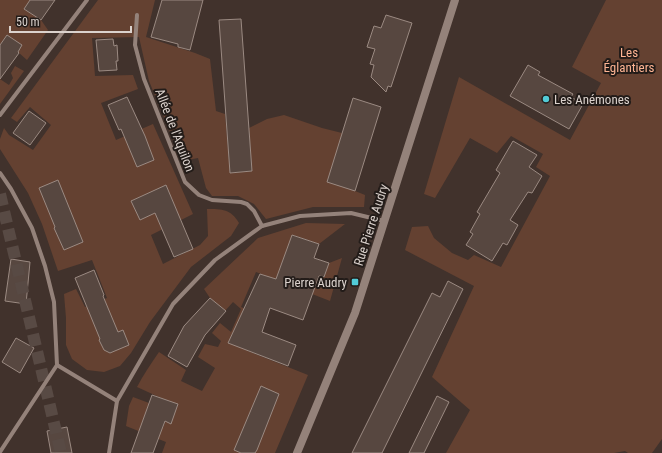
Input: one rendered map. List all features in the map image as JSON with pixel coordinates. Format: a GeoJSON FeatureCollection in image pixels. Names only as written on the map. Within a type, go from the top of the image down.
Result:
{"type":"FeatureCollection","features":[{"type":"Feature","properties":{"kind":"street"},"geometry":{"type":"LineString","coordinates":[[0,115],[87,0]]}},
{"type":"Feature","properties":{"kind":"street","name":"Rue Pierre Audry"},"geometry":{"type":"LineString","coordinates":[[297,453],[355,313],[455,0]]}},
{"type":"Feature","properties":{"kind":"street","name":"Allée de l'Aquilon"},"geometry":{"type":"LineString","coordinates":[[136,15],[135,45],[144,79],[185,182],[199,196],[212,200],[241,202],[247,204],[254,211],[262,226]]}},
{"type":"Feature","properties":{"kind":"street"},"geometry":{"type":"LineString","coordinates":[[0,173],[11,189],[32,228],[45,266],[54,302],[57,365],[0,452]]}},
{"type":"Feature","properties":{"kind":"street"},"geometry":{"type":"LineString","coordinates":[[109,453],[117,401],[173,304],[214,260],[262,226],[300,216],[351,213],[385,221]]}},
{"type":"Feature","properties":{"kind":"street"},"geometry":{"type":"LineString","coordinates":[[57,365],[117,401]]}},
{"type":"Feature","properties":{"kind":"green space"},"geometry":{"type":"Polygon","coordinates":[[[0,0],[30,0],[24,9],[41,20],[48,30],[27,60],[18,52],[22,45],[7,35],[0,45],[0,0]]]}},
{"type":"Feature","properties":{"kind":"green space"},"geometry":{"type":"Polygon","coordinates":[[[98,0],[155,0],[146,37],[210,59],[216,111],[225,114],[230,173],[252,171],[249,128],[267,119],[284,115],[342,133],[355,191],[365,195],[364,207],[313,207],[266,219],[254,204],[238,196],[212,196],[206,188],[198,158],[182,161],[149,81],[139,37],[92,38],[95,76],[133,75],[138,89],[101,103],[116,140],[153,124],[193,214],[151,235],[163,264],[200,245],[208,236],[207,209],[217,209],[229,212],[239,223],[231,236],[191,267],[150,322],[131,353],[120,366],[104,372],[87,370],[72,359],[66,345],[64,294],[76,289],[85,307],[107,298],[92,260],[58,271],[42,224],[28,193],[0,149],[0,139],[4,128],[9,135],[33,150],[51,125],[30,107],[17,122],[11,118],[98,0]]]}},
{"type":"Feature","properties":{"kind":"green space","name":"Les Églantiers"},"geometry":{"type":"Polygon","coordinates":[[[606,0],[662,0],[662,439],[652,453],[628,453],[625,451],[614,453],[446,453],[470,410],[432,377],[474,286],[405,250],[412,227],[428,226],[434,238],[452,253],[468,260],[474,255],[501,267],[550,176],[536,167],[543,154],[511,136],[497,153],[470,138],[435,198],[424,194],[459,77],[570,140],[601,83],[572,67],[606,0]]]}},
{"type":"Feature","properties":{"kind":"green space"},"geometry":{"type":"Polygon","coordinates":[[[15,66],[24,71],[0,104],[0,79],[9,85],[13,78],[11,73],[15,66]]]}},
{"type":"Feature","properties":{"kind":"green space"},"geometry":{"type":"Polygon","coordinates":[[[306,223],[345,224],[319,244],[293,235],[281,265],[324,277],[329,263],[342,258],[330,301],[256,272],[241,307],[262,315],[248,351],[308,375],[275,453],[162,453],[166,442],[126,426],[129,406],[133,397],[149,403],[143,420],[163,428],[172,403],[137,387],[144,374],[159,352],[186,370],[181,381],[202,391],[215,368],[198,357],[205,344],[218,347],[221,341],[212,333],[220,323],[231,332],[241,309],[233,302],[225,311],[210,298],[204,289],[258,238],[306,223]]]}},
{"type":"Feature","properties":{"kind":"building"},"geometry":{"type":"Polygon","coordinates":[[[30,0],[55,0],[41,20],[24,9],[30,0]]]}},
{"type":"Feature","properties":{"kind":"building"},"geometry":{"type":"Polygon","coordinates":[[[162,0],[203,0],[190,50],[178,47],[178,44],[151,37],[162,0]]]}},
{"type":"Feature","properties":{"kind":"building"},"geometry":{"type":"Polygon","coordinates":[[[386,15],[412,23],[391,87],[388,86],[386,92],[371,77],[374,65],[370,64],[375,49],[367,47],[374,26],[381,28],[386,15]]]}},
{"type":"Feature","properties":{"kind":"building"},"geometry":{"type":"Polygon","coordinates":[[[241,19],[252,171],[230,173],[219,20],[241,19]]]}},
{"type":"Feature","properties":{"kind":"building"},"geometry":{"type":"Polygon","coordinates":[[[7,35],[22,45],[18,52],[19,53],[0,79],[0,45],[7,35]]]}},
{"type":"Feature","properties":{"kind":"building"},"geometry":{"type":"Polygon","coordinates":[[[113,39],[114,46],[117,45],[117,70],[99,71],[96,40],[113,39]]]}},
{"type":"Feature","properties":{"kind":"building","name":"Les Anémones"},"geometry":{"type":"Polygon","coordinates":[[[528,65],[540,72],[538,75],[573,94],[571,97],[583,104],[569,129],[510,96],[528,65]]]}},
{"type":"Feature","properties":{"kind":"building"},"geometry":{"type":"Polygon","coordinates":[[[127,97],[154,160],[137,167],[121,129],[119,130],[108,105],[127,97]]]}},
{"type":"Feature","properties":{"kind":"building"},"geometry":{"type":"Polygon","coordinates":[[[353,98],[381,107],[355,191],[327,182],[353,98]]]}},
{"type":"Feature","properties":{"kind":"building"},"geometry":{"type":"Polygon","coordinates":[[[29,111],[46,123],[30,145],[13,133],[29,111]]]}},
{"type":"Feature","properties":{"kind":"building"},"geometry":{"type":"Polygon","coordinates":[[[513,141],[537,155],[529,167],[542,176],[532,193],[528,192],[510,220],[518,225],[507,245],[503,243],[492,261],[466,245],[473,234],[470,232],[480,214],[477,212],[500,173],[496,170],[513,141]]]}},
{"type":"Feature","properties":{"kind":"building"},"geometry":{"type":"Polygon","coordinates":[[[58,180],[83,242],[64,250],[39,188],[58,180]]]}},
{"type":"Feature","properties":{"kind":"building"},"geometry":{"type":"Polygon","coordinates":[[[166,185],[193,249],[174,257],[155,213],[140,220],[131,201],[166,185]]]}},
{"type":"Feature","properties":{"kind":"building"},"geometry":{"type":"Polygon","coordinates":[[[292,235],[319,244],[314,258],[329,263],[324,277],[319,276],[303,320],[270,308],[262,332],[296,345],[288,366],[228,343],[260,274],[276,279],[292,235]]]}},
{"type":"Feature","properties":{"kind":"building"},"geometry":{"type":"Polygon","coordinates":[[[11,259],[30,262],[26,304],[5,301],[11,259]]]}},
{"type":"Feature","properties":{"kind":"building"},"geometry":{"type":"Polygon","coordinates":[[[94,270],[118,332],[123,330],[129,345],[110,353],[104,350],[99,340],[100,339],[75,278],[94,270]]]}},
{"type":"Feature","properties":{"kind":"building"},"geometry":{"type":"Polygon","coordinates":[[[448,281],[463,289],[382,453],[352,453],[432,293],[440,297],[448,281]]]}},
{"type":"Feature","properties":{"kind":"building"},"geometry":{"type":"Polygon","coordinates":[[[210,298],[226,311],[205,335],[187,367],[168,356],[184,326],[210,298]]]}},
{"type":"Feature","properties":{"kind":"building"},"geometry":{"type":"Polygon","coordinates":[[[16,338],[34,348],[20,373],[2,362],[16,338]]]}},
{"type":"Feature","properties":{"kind":"building"},"geometry":{"type":"Polygon","coordinates":[[[261,386],[279,394],[257,450],[255,453],[241,453],[234,450],[261,386]]]}},
{"type":"Feature","properties":{"kind":"building"},"geometry":{"type":"Polygon","coordinates":[[[152,395],[178,404],[171,424],[165,421],[153,453],[131,453],[152,395]]]}},
{"type":"Feature","properties":{"kind":"building"},"geometry":{"type":"Polygon","coordinates":[[[437,396],[449,402],[424,453],[409,453],[437,396]]]}},
{"type":"Feature","properties":{"kind":"building"},"geometry":{"type":"Polygon","coordinates":[[[67,427],[72,453],[51,453],[47,431],[67,427]]]}},
{"type":"Feature","properties":{"kind":"tunnel"},"geometry":{"type":"LineString","coordinates":[[0,194],[61,453]]}},
{"type":"Feature","properties":{"kind":"place","name":"Les Anémones"},"geometry":{"type":"Point","coordinates":[546,99]}},
{"type":"Feature","properties":{"kind":"place","name":"Pierre Audry"},"geometry":{"type":"Point","coordinates":[355,282]}}]}
